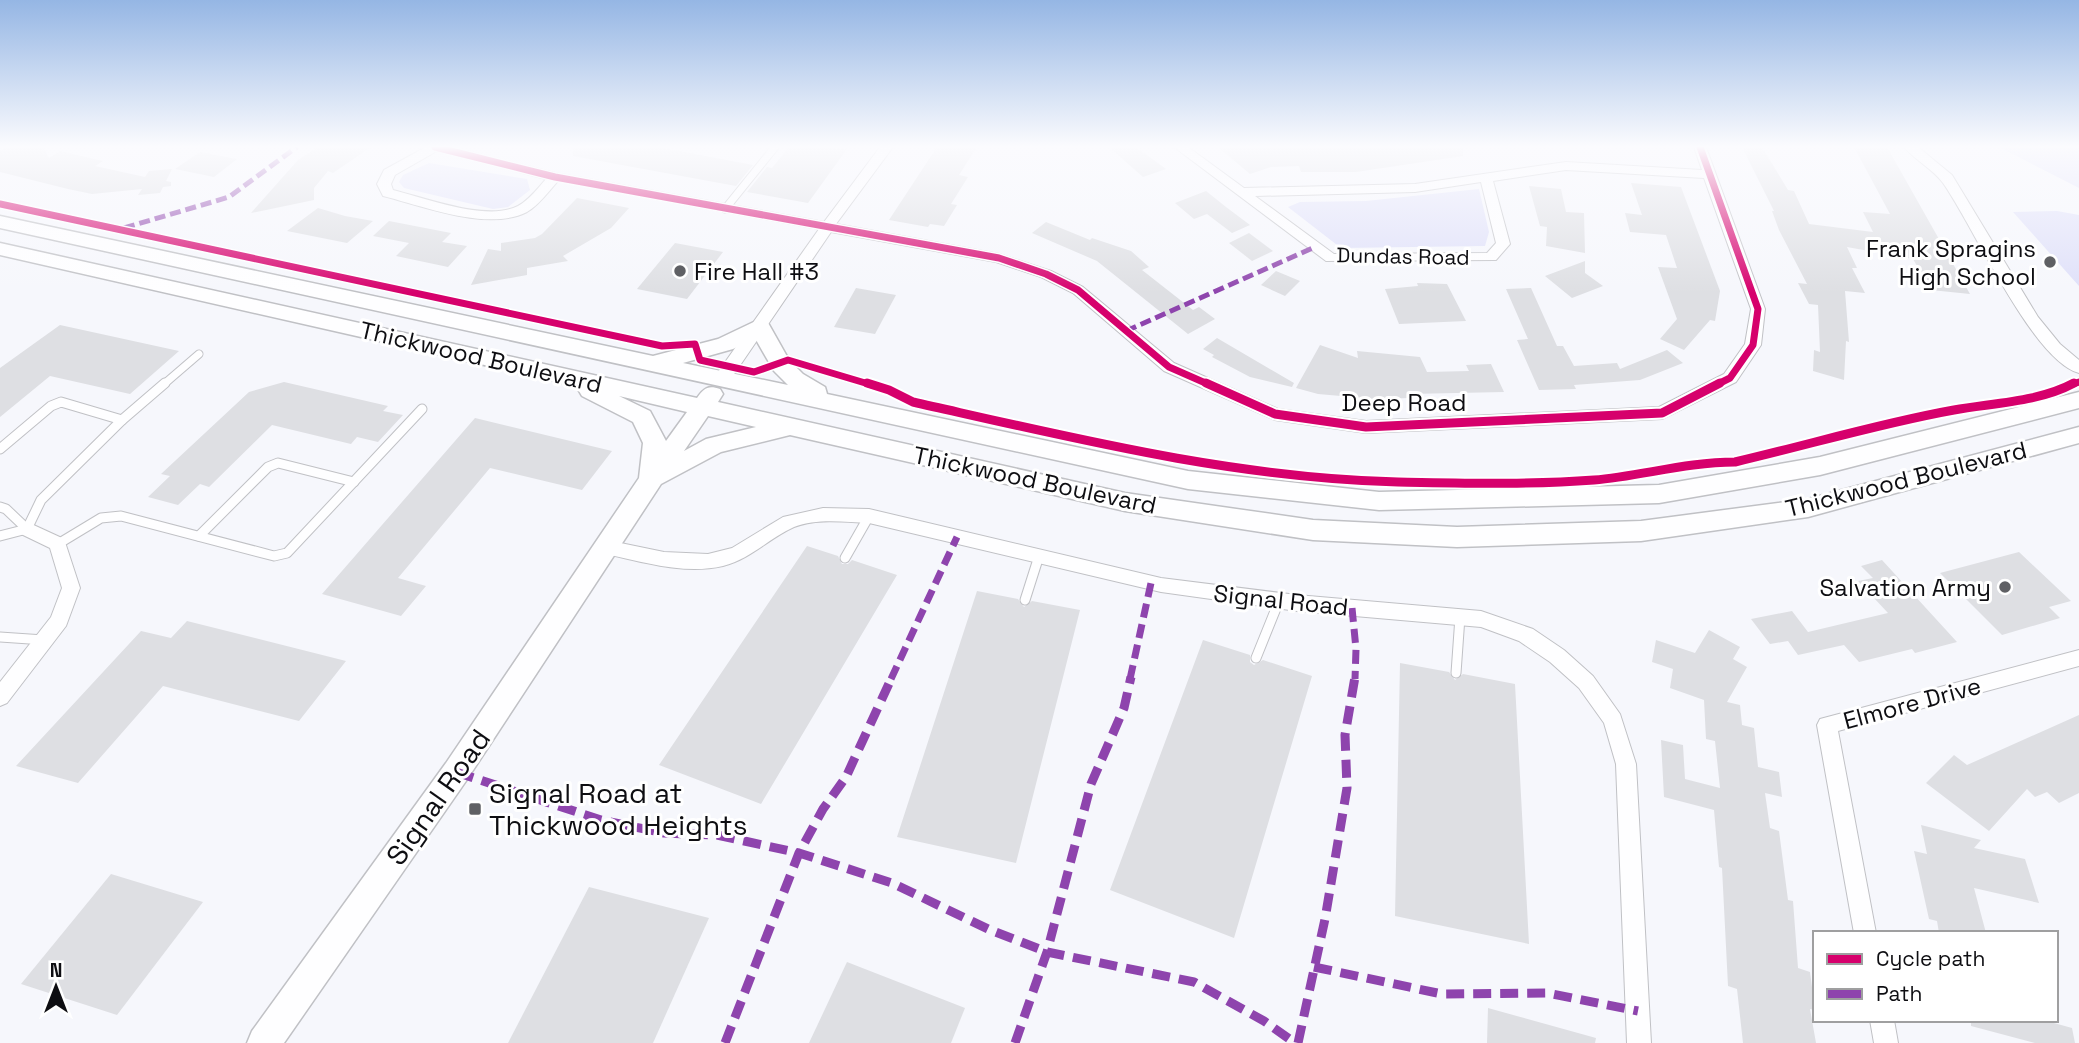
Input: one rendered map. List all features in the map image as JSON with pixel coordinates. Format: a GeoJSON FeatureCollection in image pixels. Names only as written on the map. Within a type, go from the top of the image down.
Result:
{"type":"FeatureCollection","features":[{"type":"Feature","properties":{"kind":"main road","name":"Thickwood Boulevard"},"geometry":{"type":"LineString","coordinates":[[0,222],[1188,480],[1380,500],[1659,494],[1820,466],[2079,400]]}},
{"type":"Feature","properties":{"kind":"main road","name":"Thickwood Boulevard"},"geometry":{"type":"LineString","coordinates":[[0,249],[1125,502],[1313,530],[1457,537],[1641,531],[1808,508],[2079,435]]}},
{"type":"Feature","properties":{"kind":"main road"},"geometry":{"type":"LineString","coordinates":[[655,363],[725,344],[760,326],[779,363],[796,382],[849,406]]}},
{"type":"Feature","properties":{"kind":"main road"},"geometry":{"type":"LineString","coordinates":[[560,376],[642,417],[655,443],[650,481]]}},
{"type":"Feature","properties":{"kind":"main road","name":"Signal Road"},"geometry":{"type":"LineString","coordinates":[[264,1043],[456,772],[650,481],[722,379]]}},
{"type":"Feature","properties":{"kind":"main road"},"geometry":{"type":"LineString","coordinates":[[650,481],[715,445],[790,427]]}},
{"type":"Feature","properties":{"kind":"street"},"geometry":{"type":"LineString","coordinates":[[400,196],[493,217],[511,214],[524,208],[536,196]]}},
{"type":"Feature","properties":{"kind":"street","name":"Deep Road"},"geometry":{"type":"LineString","coordinates":[[654,196],[999,258],[1046,274],[1078,290],[1169,367],[1275,414],[1366,427],[1662,413],[1730,378],[1753,345],[1758,309],[1718,196]]}},
{"type":"Feature","properties":{"kind":"street"},"geometry":{"type":"LineString","coordinates":[[722,379],[851,196]]}},
{"type":"Feature","properties":{"kind":"street","name":"Dundas Road"},"geometry":{"type":"LineString","coordinates":[[1248,196],[1331,258],[1491,257],[1503,244],[1491,196]]}},
{"type":"Feature","properties":{"kind":"street"},"geometry":{"type":"LineString","coordinates":[[1958,196],[2032,320],[2054,348],[2079,368]]}},
{"type":"Feature","properties":{"kind":"street","name":"Signal Road"},"geometry":{"type":"LineString","coordinates":[[606,547],[692,564],[726,559],[752,546],[782,525],[822,514],[869,516],[1161,585],[1279,601],[1460,617],[1493,623],[1526,635],[1586,682],[1613,720],[1626,764],[1639,1043]]}},
{"type":"Feature","properties":{"kind":"street"},"geometry":{"type":"LineString","coordinates":[[0,697],[59,621],[71,588],[58,544],[27,529]]}},
{"type":"Feature","properties":{"kind":"street","name":"Elmore Drive"},"geometry":{"type":"LineString","coordinates":[[1866,931],[1827,725],[2079,658]]}},
{"type":"Feature","properties":{"kind":"street"},"geometry":{"type":"LineString","coordinates":[[1882,1022],[1886,1043]]}},
{"type":"Feature","properties":{"kind":"lane"},"geometry":{"type":"LineString","coordinates":[[725,209],[736,196]]}},
{"type":"Feature","properties":{"kind":"lane"},"geometry":{"type":"LineString","coordinates":[[0,536],[27,529],[41,500],[122,420],[199,354]]}},
{"type":"Feature","properties":{"kind":"lane"},"geometry":{"type":"LineString","coordinates":[[0,449],[51,406],[61,402],[122,420]]}},
{"type":"Feature","properties":{"kind":"lane"},"geometry":{"type":"LineString","coordinates":[[58,544],[102,519],[121,516],[274,556],[287,553],[422,409]]}},
{"type":"Feature","properties":{"kind":"lane"},"geometry":{"type":"LineString","coordinates":[[200,536],[268,467],[278,463],[354,482]]}},
{"type":"Feature","properties":{"kind":"lane"},"geometry":{"type":"LineString","coordinates":[[0,507],[6,509],[27,529]]}},
{"type":"Feature","properties":{"kind":"lane"},"geometry":{"type":"LineString","coordinates":[[845,558],[869,516]]}},
{"type":"Feature","properties":{"kind":"lane"},"geometry":{"type":"LineString","coordinates":[[1025,600],[1039,556]]}},
{"type":"Feature","properties":{"kind":"lane"},"geometry":{"type":"LineString","coordinates":[[1256,658],[1279,601]]}},
{"type":"Feature","properties":{"kind":"lane"},"geometry":{"type":"LineString","coordinates":[[1456,673],[1460,617]]}},
{"type":"Feature","properties":{"kind":"lane"},"geometry":{"type":"LineString","coordinates":[[0,637],[44,640]]}},
{"type":"Feature","properties":{"kind":"shaded area"},"geometry":{"type":"Polygon","coordinates":[[[437,196],[523,196],[508,207],[493,209],[437,196]]]}},
{"type":"Feature","properties":{"kind":"shaded area"},"geometry":{"type":"Polygon","coordinates":[[[1416,196],[1481,196],[1489,232],[1485,246],[1341,248],[1288,207],[1300,202],[1366,201],[1416,196]]]}},
{"type":"Feature","properties":{"kind":"shaded area"},"geometry":{"type":"Polygon","coordinates":[[[2057,211],[2079,215],[2079,286],[2013,212],[2057,211]]]}},
{"type":"Feature","properties":{"kind":"building"},"geometry":{"type":"Polygon","coordinates":[[[266,196],[314,196],[314,200],[251,213],[266,196]]]}},
{"type":"Feature","properties":{"kind":"building"},"geometry":{"type":"Polygon","coordinates":[[[767,196],[813,196],[808,203],[767,196]]]}},
{"type":"Feature","properties":{"kind":"building"},"geometry":{"type":"Polygon","coordinates":[[[905,196],[956,196],[951,204],[957,205],[944,226],[930,224],[928,227],[889,220],[905,196]]]}},
{"type":"Feature","properties":{"kind":"building"},"geometry":{"type":"Polygon","coordinates":[[[1194,196],[1212,196],[1250,225],[1232,233],[1207,214],[1194,219],[1175,203],[1194,196]]]}},
{"type":"Feature","properties":{"kind":"building"},"geometry":{"type":"Polygon","coordinates":[[[1532,196],[1562,196],[1566,212],[1584,213],[1585,253],[1546,246],[1547,227],[1540,226],[1532,196]]]}},
{"type":"Feature","properties":{"kind":"building"},"geometry":{"type":"Polygon","coordinates":[[[1635,196],[1684,196],[1720,291],[1715,321],[1710,320],[1684,350],[1660,339],[1677,319],[1658,267],[1677,268],[1666,235],[1630,232],[1625,213],[1642,215],[1635,196]]]}},
{"type":"Feature","properties":{"kind":"building"},"geometry":{"type":"Polygon","coordinates":[[[1766,196],[1796,196],[1809,224],[1873,232],[1863,212],[1890,214],[1880,196],[1914,196],[1970,294],[1931,290],[1913,259],[1847,247],[1857,268],[1852,268],[1865,293],[1845,291],[1849,342],[1846,341],[1844,380],[1813,371],[1814,350],[1820,352],[1818,305],[1809,304],[1798,283],[1807,284],[1779,230],[1766,196]]]}},
{"type":"Feature","properties":{"kind":"building"},"geometry":{"type":"Polygon","coordinates":[[[577,198],[629,208],[611,228],[563,256],[568,261],[527,268],[527,275],[471,285],[488,249],[501,251],[501,243],[535,238],[542,234],[577,198]]]}},
{"type":"Feature","properties":{"kind":"building"},"geometry":{"type":"Polygon","coordinates":[[[318,208],[373,221],[347,243],[287,231],[318,208]]]}},
{"type":"Feature","properties":{"kind":"building"},"geometry":{"type":"Polygon","coordinates":[[[389,221],[451,233],[442,242],[467,246],[448,267],[396,256],[409,243],[373,236],[389,221]]]}},
{"type":"Feature","properties":{"kind":"building"},"geometry":{"type":"Polygon","coordinates":[[[1046,222],[1090,240],[1092,238],[1131,251],[1149,267],[1142,270],[1193,310],[1199,307],[1215,319],[1188,334],[1097,261],[1032,233],[1046,222]]]}},
{"type":"Feature","properties":{"kind":"building"},"geometry":{"type":"Polygon","coordinates":[[[1249,233],[1273,251],[1252,261],[1229,243],[1249,233]]]}},
{"type":"Feature","properties":{"kind":"building","name":"Fire Hall #3"},"geometry":{"type":"Polygon","coordinates":[[[675,243],[723,252],[687,299],[637,289],[675,243]]]}},
{"type":"Feature","properties":{"kind":"building"},"geometry":{"type":"Polygon","coordinates":[[[1585,261],[1585,273],[1603,286],[1572,298],[1545,276],[1585,261]]]}},
{"type":"Feature","properties":{"kind":"building"},"geometry":{"type":"Polygon","coordinates":[[[1276,271],[1300,281],[1285,296],[1261,285],[1276,271]]]}},
{"type":"Feature","properties":{"kind":"building"},"geometry":{"type":"Polygon","coordinates":[[[1417,283],[1447,284],[1466,321],[1399,324],[1385,289],[1418,286],[1417,283]]]}},
{"type":"Feature","properties":{"kind":"building"},"geometry":{"type":"Polygon","coordinates":[[[856,288],[896,295],[875,334],[834,327],[856,288]]]}},
{"type":"Feature","properties":{"kind":"building"},"geometry":{"type":"Polygon","coordinates":[[[1531,288],[1557,346],[1563,346],[1574,366],[1617,363],[1620,369],[1667,350],[1683,363],[1640,380],[1574,385],[1576,389],[1539,390],[1517,340],[1528,339],[1506,289],[1531,288]]]}},
{"type":"Feature","properties":{"kind":"building"},"geometry":{"type":"Polygon","coordinates":[[[60,325],[179,351],[130,394],[50,376],[0,417],[0,368],[60,325]]]}},
{"type":"Feature","properties":{"kind":"building"},"geometry":{"type":"Polygon","coordinates":[[[1217,338],[1294,383],[1292,387],[1250,377],[1212,357],[1214,355],[1203,349],[1217,338]]]}},
{"type":"Feature","properties":{"kind":"building"},"geometry":{"type":"Polygon","coordinates":[[[1320,345],[1358,358],[1357,351],[1420,357],[1427,372],[1469,371],[1466,365],[1491,364],[1504,392],[1409,394],[1410,398],[1375,399],[1318,394],[1296,388],[1320,345]]]}},
{"type":"Feature","properties":{"kind":"building"},"geometry":{"type":"Polygon","coordinates":[[[284,382],[388,406],[383,411],[403,415],[378,442],[357,437],[351,444],[272,425],[209,487],[200,484],[178,505],[148,497],[170,476],[161,474],[249,392],[284,382]]]}},
{"type":"Feature","properties":{"kind":"building"},"geometry":{"type":"Polygon","coordinates":[[[475,418],[612,451],[582,490],[490,468],[398,578],[426,586],[401,616],[322,594],[475,418]]]}},
{"type":"Feature","properties":{"kind":"building"},"geometry":{"type":"Polygon","coordinates":[[[807,546],[838,556],[842,564],[848,564],[852,560],[897,575],[761,804],[659,765],[807,546]]]}},
{"type":"Feature","properties":{"kind":"building","name":"Salvation Army"},"geometry":{"type":"Polygon","coordinates":[[[2019,552],[2071,601],[2049,607],[2060,618],[2002,635],[1940,573],[2019,552]]]}},
{"type":"Feature","properties":{"kind":"building"},"geometry":{"type":"Polygon","coordinates":[[[1882,560],[1957,642],[1915,653],[1912,649],[1859,662],[1844,645],[1798,655],[1788,641],[1770,644],[1751,619],[1792,611],[1808,632],[1888,613],[1858,581],[1873,578],[1861,566],[1882,560]]]}},
{"type":"Feature","properties":{"kind":"building"},"geometry":{"type":"Polygon","coordinates":[[[977,591],[1018,599],[1024,607],[1032,601],[1080,610],[1016,863],[897,837],[977,591]]]}},
{"type":"Feature","properties":{"kind":"building"},"geometry":{"type":"Polygon","coordinates":[[[187,621],[346,661],[299,721],[163,686],[78,783],[16,766],[141,631],[171,638],[187,621]]]}},
{"type":"Feature","properties":{"kind":"building"},"geometry":{"type":"Polygon","coordinates":[[[1709,630],[1740,647],[1733,659],[1747,667],[1727,702],[1740,705],[1742,725],[1754,728],[1758,767],[1779,772],[1782,797],[1765,793],[1770,828],[1779,831],[1788,900],[1793,901],[1798,968],[1810,972],[1813,1010],[1810,1009],[1816,1043],[1743,1043],[1737,989],[1728,986],[1722,868],[1719,867],[1714,810],[1664,797],[1661,740],[1683,745],[1685,779],[1720,788],[1715,741],[1706,739],[1704,700],[1670,688],[1673,669],[1652,662],[1656,640],[1695,653],[1709,630]]]}},
{"type":"Feature","properties":{"kind":"building"},"geometry":{"type":"Polygon","coordinates":[[[1203,640],[1250,655],[1250,662],[1254,665],[1263,660],[1312,676],[1234,938],[1110,890],[1203,640]]]}},
{"type":"Feature","properties":{"kind":"building"},"geometry":{"type":"Polygon","coordinates":[[[1400,663],[1449,672],[1455,680],[1463,674],[1515,684],[1529,944],[1395,916],[1400,663]]]}},
{"type":"Feature","properties":{"kind":"building"},"geometry":{"type":"Polygon","coordinates":[[[2079,715],[2079,793],[2059,803],[2047,792],[2035,797],[2027,789],[1989,831],[1926,783],[1954,755],[1967,765],[2079,715]]]}},
{"type":"Feature","properties":{"kind":"building"},"geometry":{"type":"Polygon","coordinates":[[[1921,825],[1981,840],[1974,848],[2025,859],[2039,903],[1974,888],[1985,931],[1939,931],[1937,921],[1929,919],[1914,851],[1927,854],[1921,825]]]}},
{"type":"Feature","properties":{"kind":"building"},"geometry":{"type":"Polygon","coordinates":[[[111,874],[203,902],[117,1015],[21,984],[111,874]]]}},
{"type":"Feature","properties":{"kind":"building"},"geometry":{"type":"Polygon","coordinates":[[[589,887],[709,918],[653,1043],[508,1043],[589,887]]]}},
{"type":"Feature","properties":{"kind":"building"},"geometry":{"type":"Polygon","coordinates":[[[847,962],[965,1008],[951,1043],[809,1043],[847,962]]]}},
{"type":"Feature","properties":{"kind":"building"},"geometry":{"type":"Polygon","coordinates":[[[1488,1008],[1596,1038],[1595,1043],[1487,1043],[1488,1008]]]}},
{"type":"Feature","properties":{"kind":"building"},"geometry":{"type":"Polygon","coordinates":[[[1971,1022],[2050,1022],[2072,1028],[2075,1043],[2035,1043],[1971,1026],[1971,1022]]]}},
{"type":"Feature","properties":{"kind":"marked path"},"geometry":{"type":"LineString","coordinates":[[124,228],[231,196]]}},
{"type":"Feature","properties":{"kind":"marked path"},"geometry":{"type":"LineString","coordinates":[[1126,331],[1315,247]]}},
{"type":"Feature","properties":{"kind":"marked path"},"geometry":{"type":"LineString","coordinates":[[725,1043],[799,853],[823,809],[846,777],[957,537]]}},
{"type":"Feature","properties":{"kind":"marked path"},"geometry":{"type":"LineString","coordinates":[[1015,1043],[1047,952],[1091,784],[1124,708],[1151,583]]}},
{"type":"Feature","properties":{"kind":"marked path"},"geometry":{"type":"LineString","coordinates":[[1298,1043],[1325,919],[1347,788],[1345,735],[1355,691],[1356,649],[1352,608]]}},
{"type":"Feature","properties":{"kind":"marked path"},"geometry":{"type":"LineString","coordinates":[[456,772],[601,820],[664,833],[717,835],[799,853],[892,883],[988,929],[1047,952],[1194,982],[1264,1021],[1295,1043]]}},
{"type":"Feature","properties":{"kind":"marked path"},"geometry":{"type":"LineString","coordinates":[[1314,967],[1442,994],[1547,993],[1638,1011]]}},
{"type":"Feature","properties":{"kind":"cycle path"},"geometry":{"type":"LineString","coordinates":[[657,196],[999,258],[1046,274],[1078,290],[1169,367],[1275,414],[1366,427],[1662,413],[1730,378],[1753,345],[1758,309],[1717,196]]}},
{"type":"Feature","properties":{"kind":"cycle path"},"geometry":{"type":"LineString","coordinates":[[0,204],[662,346],[695,344],[700,360],[754,372],[788,360],[889,390],[913,402],[1144,454],[1200,464],[1221,464],[1317,478],[1397,482],[1594,480],[1662,471],[1703,462],[1735,462],[1953,410],[2039,395],[2079,382]]}},
{"type":"Feature","properties":{"kind":"place","name":"Frank Spragins High School"},"geometry":{"type":"Point","coordinates":[2050,262]}},
{"type":"Feature","properties":{"kind":"place","name":"Fire Hall #3"},"geometry":{"type":"Point","coordinates":[680,271]}},
{"type":"Feature","properties":{"kind":"place","name":"Salvation Army"},"geometry":{"type":"Point","coordinates":[2005,587]}},
{"type":"Feature","properties":{"kind":"place","name":"Signal Road at Thickwood Heights"},"geometry":{"type":"Point","coordinates":[475,809]}}]}
